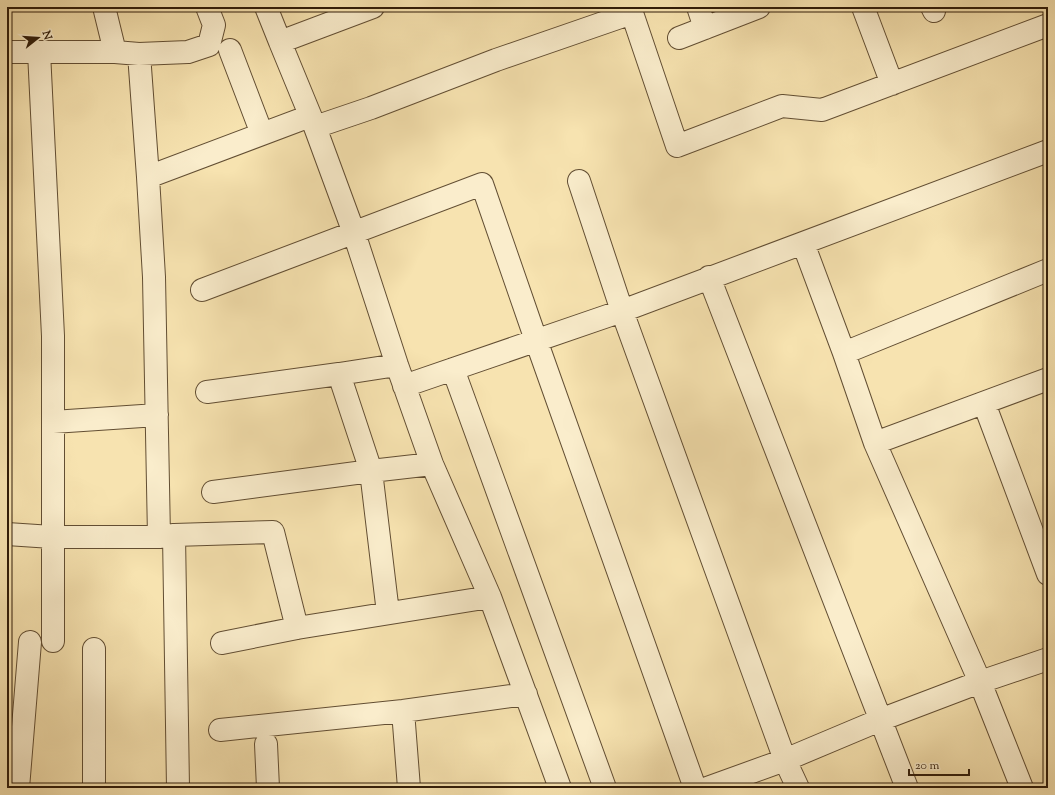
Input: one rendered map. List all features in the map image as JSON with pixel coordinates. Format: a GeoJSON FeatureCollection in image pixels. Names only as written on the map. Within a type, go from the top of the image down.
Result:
{"type":"FeatureCollection","features":[{"type":"Feature","properties":{"kind":"street"},"geometry":{"type":"LineString","coordinates":[[104,7],[115,52]]}},
{"type":"Feature","properties":{"kind":"street"},"geometry":{"type":"LineString","coordinates":[[7,52],[115,52],[139,54],[188,52],[209,44],[214,25],[207,7]]}},
{"type":"Feature","properties":{"kind":"street"},"geometry":{"type":"LineString","coordinates":[[266,7],[312,121],[354,233],[404,386],[432,464],[490,597],[560,788]]}},
{"type":"Feature","properties":{"kind":"street"},"geometry":{"type":"LineString","coordinates":[[280,42],[373,7]]}},
{"type":"Feature","properties":{"kind":"street"},"geometry":{"type":"LineString","coordinates":[[698,7],[705,28]]}},
{"type":"Feature","properties":{"kind":"street"},"geometry":{"type":"LineString","coordinates":[[679,38],[759,7]]}},
{"type":"Feature","properties":{"kind":"street"},"geometry":{"type":"LineString","coordinates":[[863,7],[892,84]]}},
{"type":"Feature","properties":{"kind":"street"},"geometry":{"type":"LineString","coordinates":[[148,177],[262,134],[371,108],[630,10],[677,146],[782,106],[822,110],[1048,25]]}},
{"type":"Feature","properties":{"kind":"street"},"geometry":{"type":"LineString","coordinates":[[230,50],[262,134]]}},
{"type":"Feature","properties":{"kind":"street"},"geometry":{"type":"LineString","coordinates":[[39,52],[53,336],[53,641]]}},
{"type":"Feature","properties":{"kind":"street"},"geometry":{"type":"LineString","coordinates":[[139,54],[154,277],[157,415],[166,536],[178,788]]}},
{"type":"Feature","properties":{"kind":"street"},"geometry":{"type":"LineString","coordinates":[[404,386],[622,311],[709,277],[1048,151]]}},
{"type":"Feature","properties":{"kind":"street"},"geometry":{"type":"LineString","coordinates":[[579,181],[622,311],[785,760],[798,788]]}},
{"type":"Feature","properties":{"kind":"street"},"geometry":{"type":"LineString","coordinates":[[202,290],[482,184],[695,788]]}},
{"type":"Feature","properties":{"kind":"street"},"geometry":{"type":"LineString","coordinates":[[802,243],[844,353],[875,443],[980,682],[1022,788]]}},
{"type":"Feature","properties":{"kind":"street"},"geometry":{"type":"LineString","coordinates":[[844,353],[1048,270]]}},
{"type":"Feature","properties":{"kind":"street"},"geometry":{"type":"LineString","coordinates":[[709,277],[907,788]]}},
{"type":"Feature","properties":{"kind":"street"},"geometry":{"type":"LineString","coordinates":[[207,392],[397,365]]}},
{"type":"Feature","properties":{"kind":"street"},"geometry":{"type":"LineString","coordinates":[[453,369],[605,788]]}},
{"type":"Feature","properties":{"kind":"street"},"geometry":{"type":"LineString","coordinates":[[339,374],[371,471],[388,613]]}},
{"type":"Feature","properties":{"kind":"street"},"geometry":{"type":"LineString","coordinates":[[875,443],[984,404],[1048,379]]}},
{"type":"Feature","properties":{"kind":"street"},"geometry":{"type":"LineString","coordinates":[[984,404],[1048,574]]}},
{"type":"Feature","properties":{"kind":"street"},"geometry":{"type":"LineString","coordinates":[[53,422],[157,415]]}},
{"type":"Feature","properties":{"kind":"street"},"geometry":{"type":"LineString","coordinates":[[213,492],[432,464]]}},
{"type":"Feature","properties":{"kind":"street"},"geometry":{"type":"LineString","coordinates":[[7,534],[52,537],[166,536],[273,532],[297,628]]}},
{"type":"Feature","properties":{"kind":"street"},"geometry":{"type":"LineString","coordinates":[[222,643],[297,628],[490,597]]}},
{"type":"Feature","properties":{"kind":"street"},"geometry":{"type":"LineString","coordinates":[[18,788],[30,642]]}},
{"type":"Feature","properties":{"kind":"street"},"geometry":{"type":"LineString","coordinates":[[94,649],[94,788]]}},
{"type":"Feature","properties":{"kind":"street"},"geometry":{"type":"LineString","coordinates":[[708,788],[785,760],[880,720],[980,682],[1048,659]]}},
{"type":"Feature","properties":{"kind":"street"},"geometry":{"type":"LineString","coordinates":[[220,730],[403,711],[526,694]]}},
{"type":"Feature","properties":{"kind":"street"},"geometry":{"type":"LineString","coordinates":[[403,711],[409,788]]}},
{"type":"Feature","properties":{"kind":"street"},"geometry":{"type":"LineString","coordinates":[[266,744],[268,788]]}}]}
